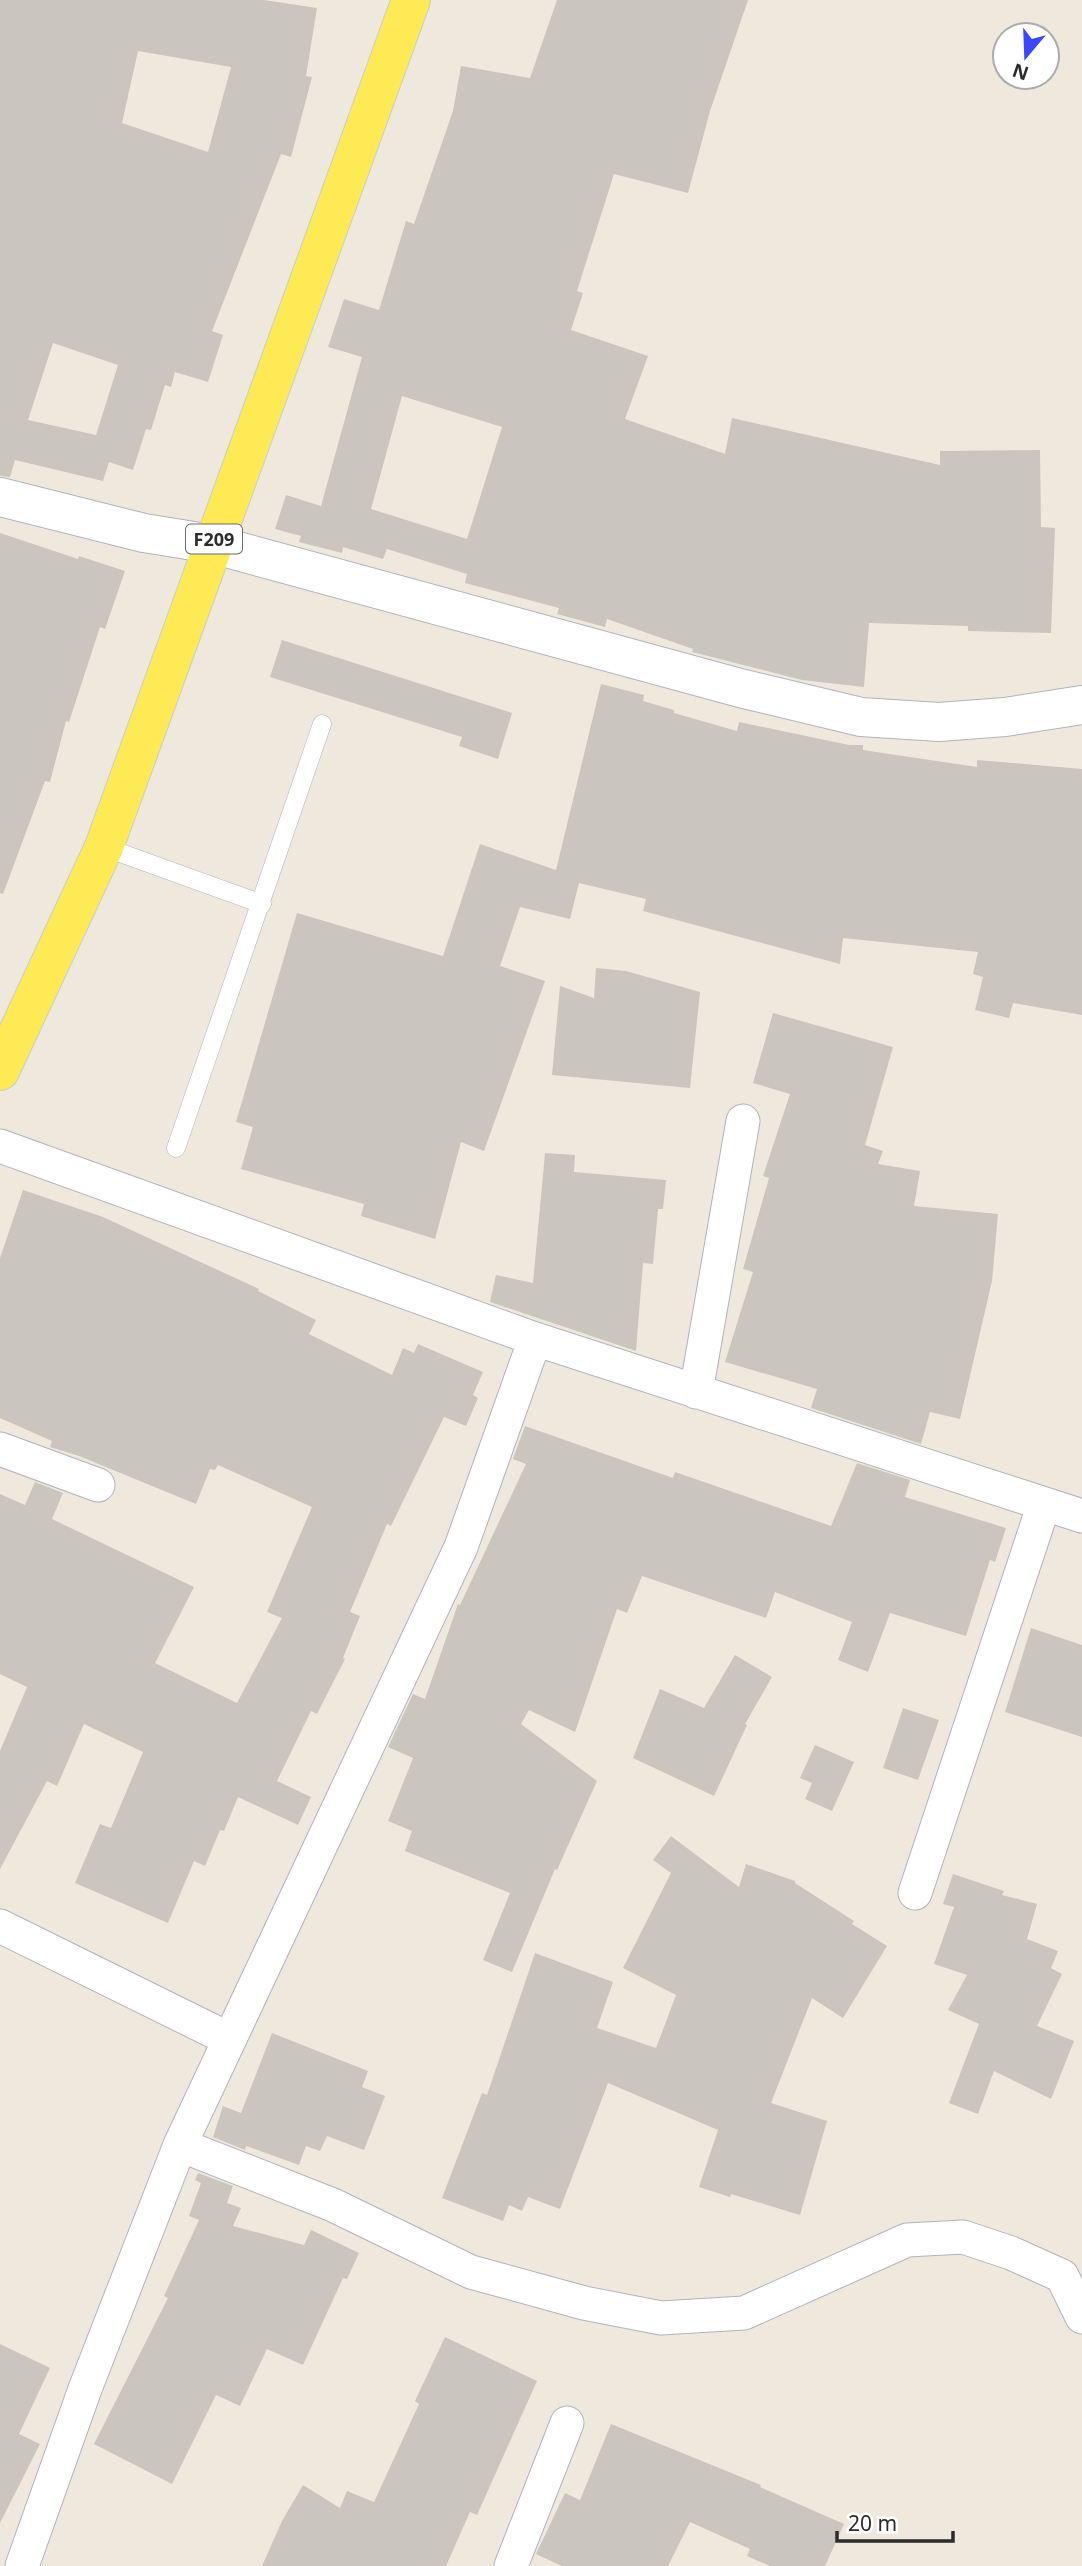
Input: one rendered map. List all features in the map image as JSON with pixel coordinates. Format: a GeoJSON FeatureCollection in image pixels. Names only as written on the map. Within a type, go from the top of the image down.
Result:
{"type":"FeatureCollection","features":[{"type":"Feature","properties":{"kind":"main road","name":"F209"},"geometry":{"type":"LineString","coordinates":[[0,1071],[104,847],[411,0]]}},
{"type":"Feature","properties":{"kind":"street"},"geometry":{"type":"LineString","coordinates":[[0,497],[144,533],[212,544],[740,688],[861,717],[939,722],[1005,718],[1082,705]]}},
{"type":"Feature","properties":{"kind":"street"},"geometry":{"type":"LineString","coordinates":[[696,1392],[743,1121]]}},
{"type":"Feature","properties":{"kind":"street"},"geometry":{"type":"LineString","coordinates":[[0,1146],[535,1339],[1082,1516]]}},
{"type":"Feature","properties":{"kind":"street"},"geometry":{"type":"LineString","coordinates":[[22,2566],[85,2389],[180,2145],[461,1548],[535,1339]]}},
{"type":"Feature","properties":{"kind":"street"},"geometry":{"type":"LineString","coordinates":[[0,1448],[99,1485]]}},
{"type":"Feature","properties":{"kind":"street"},"geometry":{"type":"LineString","coordinates":[[915,1893],[1044,1504]]}},
{"type":"Feature","properties":{"kind":"street"},"geometry":{"type":"LineString","coordinates":[[0,1926],[229,2039]]}},
{"type":"Feature","properties":{"kind":"street"},"geometry":{"type":"LineString","coordinates":[[180,2145],[333,2205],[471,2272],[584,2304],[636,2314],[661,2318],[744,2313],[906,2240],[963,2236],[1012,2253],[1062,2276],[1082,2317]]}},
{"type":"Feature","properties":{"kind":"street"},"geometry":{"type":"LineString","coordinates":[[511,2566],[567,2423]]}},
{"type":"Feature","properties":{"kind":"lane"},"geometry":{"type":"LineString","coordinates":[[176,1148],[322,724]]}},
{"type":"Feature","properties":{"kind":"lane"},"geometry":{"type":"LineString","coordinates":[[104,847],[262,904]]}},
{"type":"Feature","properties":{"kind":"building"},"geometry":{"type":"Polygon","coordinates":[[[0,0],[264,0],[317,8],[306,76],[312,77],[291,157],[281,154],[212,331],[223,335],[208,382],[175,372],[171,387],[165,385],[151,430],[146,429],[133,470],[109,462],[103,481],[15,460],[10,477],[0,476],[0,0]],[[138,51],[122,123],[208,152],[231,67],[138,51]],[[53,343],[28,420],[96,435],[118,365],[53,343]]]}},
{"type":"Feature","properties":{"kind":"building"},"geometry":{"type":"Polygon","coordinates":[[[557,0],[748,0],[710,111],[688,193],[614,174],[577,291],[583,293],[571,330],[648,356],[625,419],[725,454],[732,418],[940,465],[940,451],[1040,450],[1041,527],[1055,528],[1051,633],[968,631],[968,626],[869,623],[864,687],[802,680],[692,652],[693,649],[607,619],[605,627],[557,614],[559,608],[465,583],[467,574],[387,549],[383,559],[343,547],[342,553],[299,542],[301,536],[275,529],[286,495],[321,506],[362,357],[328,347],[344,299],[379,310],[406,221],[414,224],[453,111],[461,66],[530,78],[557,0]],[[402,396],[371,509],[467,539],[502,427],[402,396]]]}},
{"type":"Feature","properties":{"kind":"building"},"geometry":{"type":"Polygon","coordinates":[[[0,533],[78,559],[79,556],[125,571],[105,629],[100,627],[69,722],[66,721],[50,782],[45,781],[3,894],[0,893],[0,533]]]}},
{"type":"Feature","properties":{"kind":"building"},"geometry":{"type":"Polygon","coordinates":[[[282,640],[512,713],[498,759],[459,746],[462,737],[270,677],[282,640]]]}},
{"type":"Feature","properties":{"kind":"building"},"geometry":{"type":"Polygon","coordinates":[[[601,684],[644,695],[643,701],[674,710],[674,713],[737,731],[739,722],[849,745],[863,745],[863,750],[977,767],[977,760],[1082,769],[1082,1015],[1013,1003],[1009,1018],[975,1010],[983,977],[973,974],[978,952],[843,938],[840,964],[643,911],[646,899],[579,883],[570,919],[520,907],[500,966],[545,981],[484,1151],[461,1142],[435,1239],[361,1216],[364,1204],[241,1169],[253,1127],[236,1122],[297,913],[443,956],[480,844],[556,870],[601,684]]]}},
{"type":"Feature","properties":{"kind":"building"},"geometry":{"type":"Polygon","coordinates":[[[596,968],[626,971],[700,992],[690,1088],[552,1075],[560,986],[594,998],[596,968]]]}},
{"type":"Feature","properties":{"kind":"building"},"geometry":{"type":"Polygon","coordinates":[[[773,1013],[893,1047],[865,1145],[883,1151],[878,1164],[920,1171],[914,1206],[998,1214],[992,1281],[960,1419],[930,1412],[921,1444],[811,1408],[817,1389],[725,1362],[753,1272],[743,1269],[769,1178],[763,1176],[790,1094],[753,1083],[773,1013]]]}},
{"type":"Feature","properties":{"kind":"building"},"geometry":{"type":"Polygon","coordinates":[[[545,1153],[575,1155],[574,1172],[666,1180],[663,1209],[658,1209],[653,1264],[643,1263],[636,1351],[490,1302],[496,1275],[533,1283],[545,1153]]]}},
{"type":"Feature","properties":{"kind":"building"},"geometry":{"type":"Polygon","coordinates":[[[23,1190],[103,1217],[259,1289],[258,1291],[316,1320],[309,1334],[392,1375],[403,1348],[414,1353],[418,1344],[483,1372],[473,1395],[478,1398],[466,1426],[444,1417],[391,1526],[387,1524],[350,1612],[360,1616],[343,1658],[345,1659],[317,1714],[311,1711],[277,1781],[311,1797],[298,1825],[238,1797],[205,1866],[194,1861],[168,1923],[75,1883],[100,1824],[111,1828],[143,1752],[84,1724],[57,1786],[47,1781],[0,1869],[0,1751],[27,1687],[0,1674],[0,1494],[25,1505],[35,1482],[63,1493],[52,1519],[194,1587],[155,1663],[237,1703],[282,1618],[267,1612],[312,1507],[218,1465],[215,1470],[210,1469],[196,1504],[79,1456],[50,1447],[52,1441],[0,1418],[0,1258],[23,1190]]]}},
{"type":"Feature","properties":{"kind":"building"},"geometry":{"type":"Polygon","coordinates":[[[525,1426],[673,1478],[675,1472],[831,1526],[857,1463],[910,1480],[905,1497],[1006,1528],[995,1562],[990,1560],[966,1636],[890,1613],[868,1672],[838,1660],[852,1622],[775,1592],[766,1618],[642,1576],[627,1613],[617,1609],[575,1732],[529,1710],[521,1724],[597,1781],[557,1870],[555,1869],[512,1972],[483,1960],[510,1893],[405,1851],[412,1831],[388,1821],[413,1758],[388,1747],[413,1694],[425,1699],[458,1604],[460,1605],[526,1464],[513,1459],[525,1426]]]}},
{"type":"Feature","properties":{"kind":"building"},"geometry":{"type":"Polygon","coordinates":[[[1031,1628],[1082,1645],[1082,1737],[1005,1712],[1031,1628]]]}},
{"type":"Feature","properties":{"kind":"building"},"geometry":{"type":"Polygon","coordinates":[[[735,1655],[772,1677],[745,1724],[747,1725],[714,1796],[633,1758],[660,1689],[704,1708],[735,1655]]]}},
{"type":"Feature","properties":{"kind":"building"},"geometry":{"type":"Polygon","coordinates":[[[903,1708],[939,1720],[918,1780],[883,1768],[903,1708]]]}},
{"type":"Feature","properties":{"kind":"building"},"geometry":{"type":"Polygon","coordinates":[[[815,1745],[854,1762],[832,1811],[805,1799],[812,1783],[800,1778],[815,1745]]]}},
{"type":"Feature","properties":{"kind":"building"},"geometry":{"type":"Polygon","coordinates":[[[671,1836],[739,1887],[746,1864],[795,1881],[854,1921],[852,1924],[887,1946],[843,2018],[812,1998],[771,2103],[827,2121],[800,2215],[699,2187],[718,2130],[608,2083],[560,2209],[528,2197],[522,2211],[509,2205],[503,2221],[442,2198],[482,2093],[487,2095],[535,1953],[613,1982],[597,2028],[656,2048],[676,1995],[623,1968],[671,1873],[653,1860],[671,1836]]]}},
{"type":"Feature","properties":{"kind":"building"},"geometry":{"type":"Polygon","coordinates":[[[953,1874],[1004,1891],[1002,1895],[1037,1904],[1027,1939],[1058,1951],[1051,1968],[1062,1974],[1037,2026],[1074,2041],[1051,2099],[994,2071],[978,2114],[949,2103],[979,2024],[948,2010],[967,1975],[934,1964],[954,1907],[943,1904],[953,1874]]]}},
{"type":"Feature","properties":{"kind":"building"},"geometry":{"type":"Polygon","coordinates":[[[272,2033],[368,2071],[362,2087],[385,2096],[364,2150],[327,2136],[320,2151],[306,2146],[299,2165],[246,2146],[245,2150],[213,2137],[223,2106],[241,2113],[272,2033]]]}},
{"type":"Feature","properties":{"kind":"building"},"geometry":{"type":"Polygon","coordinates":[[[198,2173],[233,2186],[227,2203],[241,2208],[233,2226],[304,2245],[311,2230],[359,2253],[347,2279],[343,2278],[303,2365],[267,2349],[240,2406],[216,2395],[172,2484],[94,2444],[168,2298],[164,2296],[199,2220],[189,2216],[201,2183],[195,2180],[198,2173]]]}},
{"type":"Feature","properties":{"kind":"building"},"geometry":{"type":"Polygon","coordinates":[[[445,2337],[537,2381],[477,2515],[470,2512],[446,2566],[262,2566],[282,2521],[303,2485],[340,2508],[347,2491],[374,2502],[419,2404],[415,2401],[445,2337]]]}},
{"type":"Feature","properties":{"kind":"building"},"geometry":{"type":"Polygon","coordinates":[[[0,2344],[50,2368],[19,2434],[40,2444],[0,2523],[0,2344]]]}},
{"type":"Feature","properties":{"kind":"building"},"geometry":{"type":"Polygon","coordinates":[[[611,2424],[761,2485],[760,2487],[844,2524],[825,2566],[770,2566],[747,2556],[750,2549],[690,2522],[668,2566],[562,2566],[536,2554],[565,2493],[580,2500],[611,2424]]]}}]}
